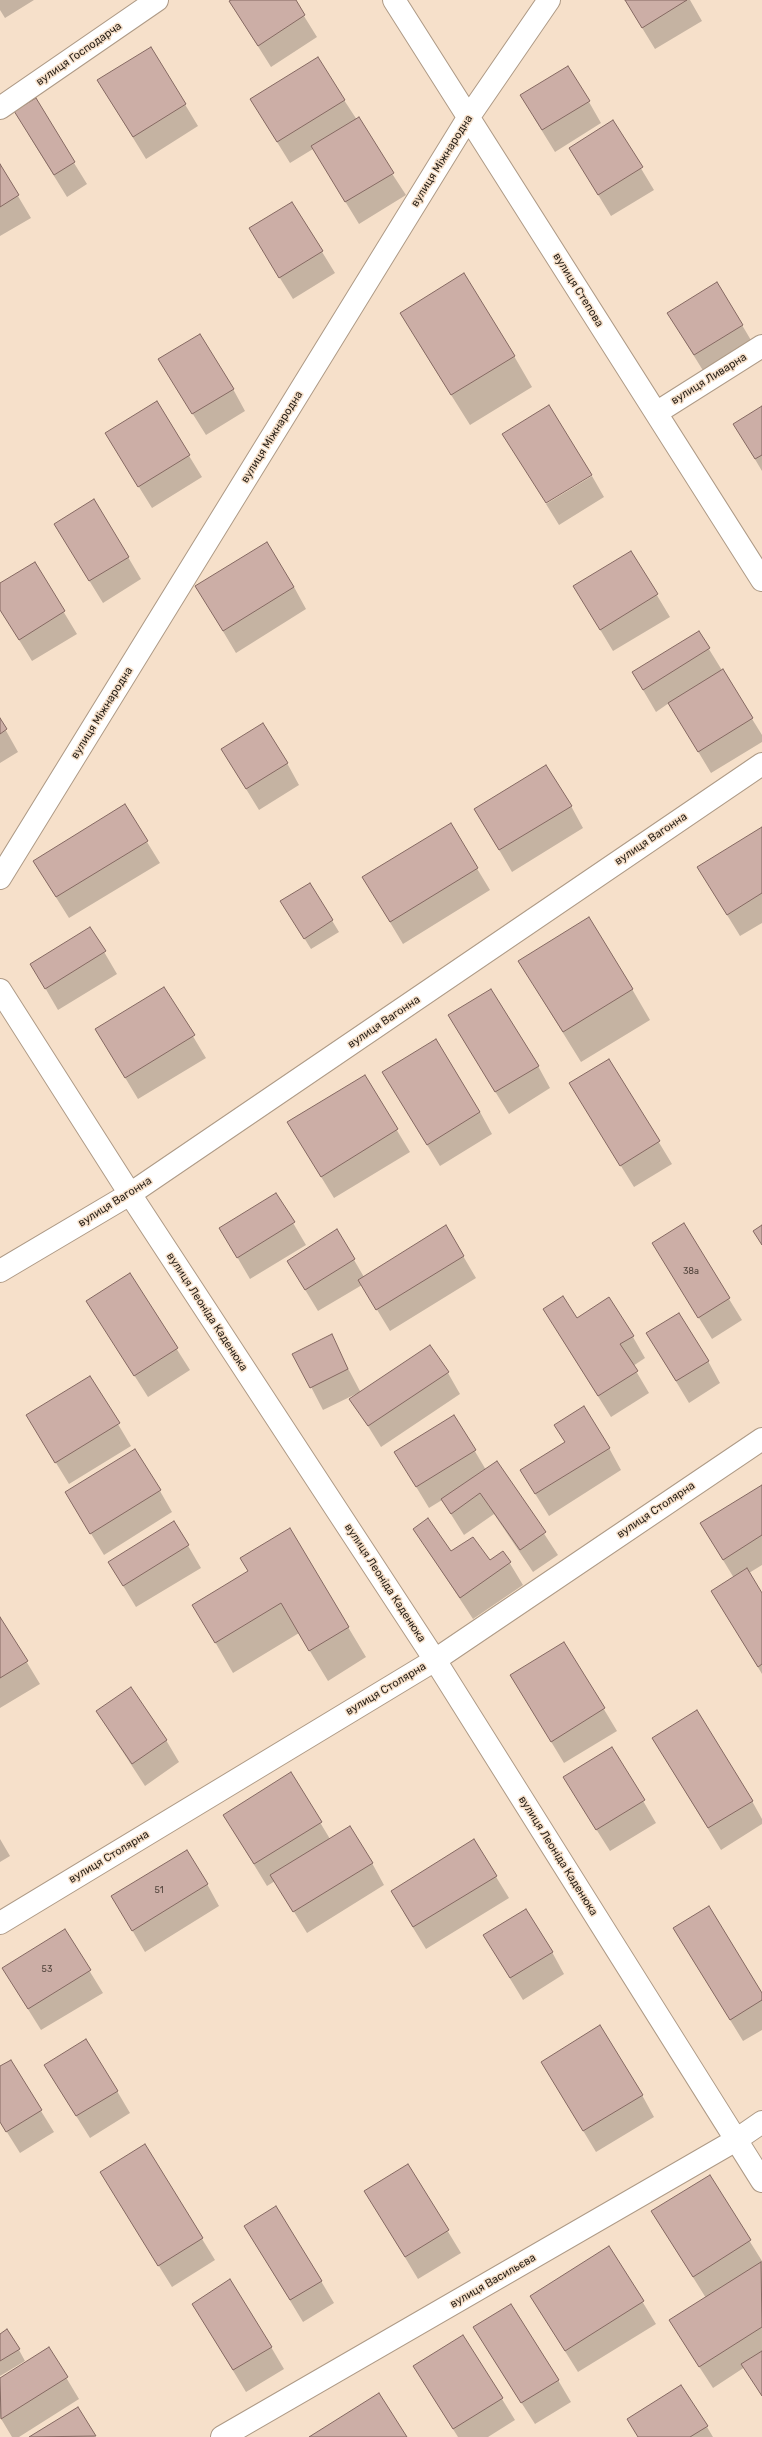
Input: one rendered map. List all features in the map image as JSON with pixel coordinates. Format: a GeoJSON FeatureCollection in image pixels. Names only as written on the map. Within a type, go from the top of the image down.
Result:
{"type":"FeatureCollection","features":[{"type":"Feature","properties":{"kind":"street","name":"вулиця Господарча"},"geometry":{"type":"LineString","coordinates":[[0,108],[157,0]]}},
{"type":"Feature","properties":{"kind":"street","name":"вулиця Степова"},"geometry":{"type":"LineString","coordinates":[[394,0],[762,580]]}},
{"type":"Feature","properties":{"kind":"street","name":"вулиця Міжнародна"},"geometry":{"type":"LineString","coordinates":[[0,878],[468,118],[549,0]]}},
{"type":"Feature","properties":{"kind":"street","name":"вулиця Ливарна"},"geometry":{"type":"LineString","coordinates":[[656,413],[762,346]]}},
{"type":"Feature","properties":{"kind":"street","name":"вулиця Вагонна"},"geometry":{"type":"LineString","coordinates":[[0,1271],[130,1194],[762,764]]}},
{"type":"Feature","properties":{"kind":"street","name":"вулиця Леоніда Каденюка"},"geometry":{"type":"LineString","coordinates":[[0,990],[130,1194],[435,1660],[762,2181]]}},
{"type":"Feature","properties":{"kind":"street","name":"вулиця Столярна"},"geometry":{"type":"LineString","coordinates":[[0,1923],[435,1660],[762,1439]]}},
{"type":"Feature","properties":{"kind":"street","name":"вулиця Васильєва"},"geometry":{"type":"LineString","coordinates":[[222,2437],[736,2140],[762,2122]]}},
{"type":"Feature","properties":{"kind":"building"},"geometry":{"type":"Polygon","coordinates":[[[296,0],[305,15],[258,46],[229,1],[296,0]]]}},
{"type":"Feature","properties":{"kind":"building"},"geometry":{"type":"Polygon","coordinates":[[[625,0],[687,0],[642,28],[625,0]]]}},
{"type":"Feature","properties":{"kind":"building"},"geometry":{"type":"Polygon","coordinates":[[[151,47],[186,104],[133,137],[97,80],[151,47]]]}},
{"type":"Feature","properties":{"kind":"building"},"geometry":{"type":"Polygon","coordinates":[[[318,57],[345,100],[277,142],[250,99],[318,57]]]}},
{"type":"Feature","properties":{"kind":"building"},"geometry":{"type":"Polygon","coordinates":[[[568,66],[590,101],[542,130],[520,95],[568,66]]]}},
{"type":"Feature","properties":{"kind":"building"},"geometry":{"type":"Polygon","coordinates":[[[36,98],[75,162],[54,175],[14,111],[36,98]]]}},
{"type":"Feature","properties":{"kind":"building"},"geometry":{"type":"Polygon","coordinates":[[[359,117],[394,173],[345,202],[311,146],[359,117]]]}},
{"type":"Feature","properties":{"kind":"building"},"geometry":{"type":"Polygon","coordinates":[[[613,120],[643,167],[598,195],[569,148],[613,120]]]}},
{"type":"Feature","properties":{"kind":"building"},"geometry":{"type":"Polygon","coordinates":[[[0,164],[19,195],[0,207],[0,164]]]}},
{"type":"Feature","properties":{"kind":"building"},"geometry":{"type":"Polygon","coordinates":[[[292,202],[323,251],[279,278],[249,228],[292,202]]]}},
{"type":"Feature","properties":{"kind":"building"},"geometry":{"type":"Polygon","coordinates":[[[464,273],[515,356],[451,395],[400,313],[464,273]]]}},
{"type":"Feature","properties":{"kind":"building"},"geometry":{"type":"Polygon","coordinates":[[[717,282],[743,325],[694,355],[667,313],[717,282]]]}},
{"type":"Feature","properties":{"kind":"building"},"geometry":{"type":"Polygon","coordinates":[[[200,334],[234,389],[192,414],[158,359],[200,334]]]}},
{"type":"Feature","properties":{"kind":"building"},"geometry":{"type":"Polygon","coordinates":[[[157,401],[190,455],[138,487],[105,433],[157,401]]]}},
{"type":"Feature","properties":{"kind":"building"},"geometry":{"type":"Polygon","coordinates":[[[549,405],[592,475],[546,503],[502,434],[549,405]]]}},
{"type":"Feature","properties":{"kind":"building"},"geometry":{"type":"Polygon","coordinates":[[[762,406],[762,455],[755,459],[733,424],[762,406]]]}},
{"type":"Feature","properties":{"kind":"building"},"geometry":{"type":"Polygon","coordinates":[[[94,499],[129,557],[89,581],[54,524],[94,499]]]}},
{"type":"Feature","properties":{"kind":"building"},"geometry":{"type":"Polygon","coordinates":[[[267,542],[294,587],[223,631],[195,586],[267,542]]]}},
{"type":"Feature","properties":{"kind":"building"},"geometry":{"type":"Polygon","coordinates":[[[631,551],[658,594],[600,630],[573,586],[631,551]]]}},
{"type":"Feature","properties":{"kind":"building"},"geometry":{"type":"Polygon","coordinates":[[[35,562],[65,611],[19,640],[0,610],[0,583],[35,562]]]}},
{"type":"Feature","properties":{"kind":"building"},"geometry":{"type":"Polygon","coordinates":[[[699,631],[710,648],[643,690],[632,672],[699,631]]]}},
{"type":"Feature","properties":{"kind":"building"},"geometry":{"type":"Polygon","coordinates":[[[723,669],[753,718],[698,752],[668,703],[723,669]]]}},
{"type":"Feature","properties":{"kind":"building"},"geometry":{"type":"Polygon","coordinates":[[[0,718],[7,729],[0,734],[0,718]]]}},
{"type":"Feature","properties":{"kind":"building"},"geometry":{"type":"Polygon","coordinates":[[[263,723],[288,763],[246,789],[221,749],[263,723]]]}},
{"type":"Feature","properties":{"kind":"building"},"geometry":{"type":"Polygon","coordinates":[[[546,765],[572,806],[499,850],[474,809],[546,765]]]}},
{"type":"Feature","properties":{"kind":"building"},"geometry":{"type":"Polygon","coordinates":[[[125,804],[148,841],[56,897],[33,861],[125,804]]]}},
{"type":"Feature","properties":{"kind":"building"},"geometry":{"type":"Polygon","coordinates":[[[451,823],[478,868],[390,922],[362,877],[451,823]]]}},
{"type":"Feature","properties":{"kind":"building"},"geometry":{"type":"Polygon","coordinates":[[[762,827],[762,893],[727,915],[697,867],[762,827]]]}},
{"type":"Feature","properties":{"kind":"building"},"geometry":{"type":"Polygon","coordinates":[[[310,883],[333,920],[304,939],[280,901],[310,883]]]}},
{"type":"Feature","properties":{"kind":"building"},"geometry":{"type":"Polygon","coordinates":[[[589,917],[633,989],[563,1032],[518,961],[589,917]]]}},
{"type":"Feature","properties":{"kind":"building"},"geometry":{"type":"Polygon","coordinates":[[[90,927],[106,951],[45,989],[30,964],[90,927]]]}},
{"type":"Feature","properties":{"kind":"building"},"geometry":{"type":"Polygon","coordinates":[[[164,987],[195,1035],[125,1078],[95,1029],[164,987]]]}},
{"type":"Feature","properties":{"kind":"building"},"geometry":{"type":"Polygon","coordinates":[[[491,989],[539,1066],[495,1092],[448,1015],[491,989]]]}},
{"type":"Feature","properties":{"kind":"building"},"geometry":{"type":"Polygon","coordinates":[[[436,1039],[480,1112],[427,1145],[382,1072],[436,1039]]]}},
{"type":"Feature","properties":{"kind":"building"},"geometry":{"type":"Polygon","coordinates":[[[609,1059],[660,1141],[620,1166],[569,1083],[609,1059]]]}},
{"type":"Feature","properties":{"kind":"building"},"geometry":{"type":"Polygon","coordinates":[[[365,1075],[398,1129],[321,1177],[287,1122],[365,1075]]]}},
{"type":"Feature","properties":{"kind":"building"},"geometry":{"type":"Polygon","coordinates":[[[276,1193],[295,1222],[237,1258],[219,1228],[276,1193]]]}},
{"type":"Feature","properties":{"kind":"building"},"geometry":{"type":"Polygon","coordinates":[[[684,1223],[730,1298],[698,1318],[652,1243],[684,1223]]]}},
{"type":"Feature","properties":{"kind":"building"},"geometry":{"type":"Polygon","coordinates":[[[446,1225],[464,1256],[376,1310],[358,1280],[446,1225]]]}},
{"type":"Feature","properties":{"kind":"building"},"geometry":{"type":"Polygon","coordinates":[[[762,1225],[762,1245],[753,1231],[762,1225]]]}},
{"type":"Feature","properties":{"kind":"building"},"geometry":{"type":"Polygon","coordinates":[[[337,1229],[355,1259],[305,1290],[287,1261],[337,1229]]]}},
{"type":"Feature","properties":{"kind":"building"},"geometry":{"type":"Polygon","coordinates":[[[130,1273],[178,1348],[134,1376],[86,1301],[130,1273]]]}},
{"type":"Feature","properties":{"kind":"building"},"geometry":{"type":"Polygon","coordinates":[[[563,1296],[577,1318],[609,1297],[634,1336],[620,1344],[638,1371],[598,1396],[543,1309],[563,1296]]]}},
{"type":"Feature","properties":{"kind":"building"},"geometry":{"type":"Polygon","coordinates":[[[679,1313],[709,1361],[676,1381],[646,1333],[679,1313]]]}},
{"type":"Feature","properties":{"kind":"building"},"geometry":{"type":"Polygon","coordinates":[[[332,1334],[348,1369],[310,1388],[292,1354],[332,1334]]]}},
{"type":"Feature","properties":{"kind":"building"},"geometry":{"type":"Polygon","coordinates":[[[430,1345],[449,1372],[368,1426],[349,1399],[430,1345]]]}},
{"type":"Feature","properties":{"kind":"building"},"geometry":{"type":"Polygon","coordinates":[[[90,1376],[120,1423],[55,1463],[26,1415],[90,1376]]]}},
{"type":"Feature","properties":{"kind":"building"},"geometry":{"type":"Polygon","coordinates":[[[584,1406],[610,1448],[535,1494],[520,1470],[565,1442],[554,1425],[584,1406]]]}},
{"type":"Feature","properties":{"kind":"building"},"geometry":{"type":"Polygon","coordinates":[[[454,1415],[476,1450],[416,1487],[394,1452],[454,1415]]]}},
{"type":"Feature","properties":{"kind":"building"},"geometry":{"type":"Polygon","coordinates":[[[135,1449],[161,1490],[90,1534],[65,1492],[135,1449]]]}},
{"type":"Feature","properties":{"kind":"building"},"geometry":{"type":"Polygon","coordinates":[[[497,1461],[546,1532],[520,1550],[480,1493],[451,1514],[441,1499],[497,1461]]]}},
{"type":"Feature","properties":{"kind":"building"},"geometry":{"type":"Polygon","coordinates":[[[762,1485],[762,1535],[723,1560],[700,1523],[762,1485]]]}},
{"type":"Feature","properties":{"kind":"building"},"geometry":{"type":"Polygon","coordinates":[[[428,1518],[451,1551],[473,1537],[490,1560],[503,1551],[511,1562],[460,1598],[413,1529],[428,1518]]]}},
{"type":"Feature","properties":{"kind":"building"},"geometry":{"type":"Polygon","coordinates":[[[174,1521],[189,1545],[123,1586],[108,1562],[174,1521]]]}},
{"type":"Feature","properties":{"kind":"building"},"geometry":{"type":"Polygon","coordinates":[[[290,1528],[349,1627],[309,1651],[281,1603],[215,1643],[192,1605],[248,1571],[240,1558],[290,1528]]]}},
{"type":"Feature","properties":{"kind":"building"},"geometry":{"type":"Polygon","coordinates":[[[747,1568],[762,1593],[762,1664],[758,1667],[711,1591],[747,1568]]]}},
{"type":"Feature","properties":{"kind":"building"},"geometry":{"type":"Polygon","coordinates":[[[0,1617],[28,1661],[0,1678],[0,1617]]]}},
{"type":"Feature","properties":{"kind":"building"},"geometry":{"type":"Polygon","coordinates":[[[564,1642],[605,1708],[551,1742],[510,1675],[564,1642]]]}},
{"type":"Feature","properties":{"kind":"building"},"geometry":{"type":"Polygon","coordinates":[[[131,1687],[167,1740],[132,1764],[96,1711],[131,1687]]]}},
{"type":"Feature","properties":{"kind":"building"},"geometry":{"type":"Polygon","coordinates":[[[697,1710],[753,1801],[708,1828],[652,1738],[697,1710]]]}},
{"type":"Feature","properties":{"kind":"building"},"geometry":{"type":"Polygon","coordinates":[[[612,1747],[645,1800],[596,1830],[563,1777],[612,1747]]]}},
{"type":"Feature","properties":{"kind":"building"},"geometry":{"type":"Polygon","coordinates":[[[291,1772],[322,1822],[254,1864],[223,1815],[291,1772]]]}},
{"type":"Feature","properties":{"kind":"building"},"geometry":{"type":"Polygon","coordinates":[[[350,1826],[373,1863],[293,1912],[270,1875],[350,1826]]]}},
{"type":"Feature","properties":{"kind":"building"},"geometry":{"type":"Polygon","coordinates":[[[474,1839],[497,1876],[413,1927],[391,1891],[474,1839]]]}},
{"type":"Feature","properties":{"kind":"building"},"geometry":{"type":"Polygon","coordinates":[[[187,1850],[208,1884],[132,1931],[111,1896],[187,1850]]]}},
{"type":"Feature","properties":{"kind":"building"},"geometry":{"type":"Polygon","coordinates":[[[709,1906],[762,1993],[762,2000],[730,2020],[673,1928],[709,1906]]]}},
{"type":"Feature","properties":{"kind":"building"},"geometry":{"type":"Polygon","coordinates":[[[526,1909],[553,1952],[510,1978],[483,1935],[526,1909]]]}},
{"type":"Feature","properties":{"kind":"building"},"geometry":{"type":"Polygon","coordinates":[[[65,1929],[91,1970],[28,2009],[2,1968],[65,1929]]]}},
{"type":"Feature","properties":{"kind":"building"},"geometry":{"type":"Polygon","coordinates":[[[600,2025],[643,2095],[583,2131],[541,2062],[600,2025]]]}},
{"type":"Feature","properties":{"kind":"building"},"geometry":{"type":"Polygon","coordinates":[[[86,2039],[118,2091],[76,2116],[44,2065],[86,2039]]]}},
{"type":"Feature","properties":{"kind":"building"},"geometry":{"type":"Polygon","coordinates":[[[11,2060],[42,2110],[6,2132],[0,2122],[0,2066],[11,2060]]]}},
{"type":"Feature","properties":{"kind":"building"},"geometry":{"type":"Polygon","coordinates":[[[145,2144],[203,2238],[158,2266],[100,2172],[145,2144]]]}},
{"type":"Feature","properties":{"kind":"building"},"geometry":{"type":"Polygon","coordinates":[[[408,2164],[449,2230],[405,2257],[364,2191],[408,2164]]]}},
{"type":"Feature","properties":{"kind":"building"},"geometry":{"type":"Polygon","coordinates":[[[710,2175],[751,2240],[693,2277],[651,2211],[710,2175]]]}},
{"type":"Feature","properties":{"kind":"building"},"geometry":{"type":"Polygon","coordinates":[[[276,2206],[322,2281],[290,2300],[244,2226],[276,2206]]]}},
{"type":"Feature","properties":{"kind":"building"},"geometry":{"type":"Polygon","coordinates":[[[609,2246],[644,2301],[565,2351],[530,2296],[609,2246]]]}},
{"type":"Feature","properties":{"kind":"building"},"geometry":{"type":"Polygon","coordinates":[[[761,2262],[762,2327],[699,2367],[669,2320],[761,2262]]]}},
{"type":"Feature","properties":{"kind":"building"},"geometry":{"type":"Polygon","coordinates":[[[230,2279],[272,2347],[233,2370],[192,2304],[230,2279]]]}},
{"type":"Feature","properties":{"kind":"building"},"geometry":{"type":"Polygon","coordinates":[[[511,2304],[559,2380],[521,2403],[473,2327],[511,2304]]]}},
{"type":"Feature","properties":{"kind":"building"},"geometry":{"type":"Polygon","coordinates":[[[7,2329],[20,2349],[0,2361],[0,2334],[7,2329]]]}},
{"type":"Feature","properties":{"kind":"building"},"geometry":{"type":"Polygon","coordinates":[[[463,2335],[503,2398],[453,2429],[413,2366],[463,2335]]]}},
{"type":"Feature","properties":{"kind":"building"},"geometry":{"type":"Polygon","coordinates":[[[49,2347],[68,2377],[1,2419],[0,2378],[49,2347]]]}},
{"type":"Feature","properties":{"kind":"building"},"geometry":{"type":"Polygon","coordinates":[[[762,2351],[762,2396],[741,2364],[762,2351]]]}},
{"type":"Feature","properties":{"kind":"building"},"geometry":{"type":"Polygon","coordinates":[[[681,2385],[708,2426],[690,2437],[638,2437],[627,2419],[681,2385]]]}},
{"type":"Feature","properties":{"kind":"building"},"geometry":{"type":"Polygon","coordinates":[[[379,2393],[407,2437],[309,2437],[379,2393]]]}},
{"type":"Feature","properties":{"kind":"building"},"geometry":{"type":"Polygon","coordinates":[[[78,2407],[96,2436],[29,2437],[78,2407]]]}}]}
